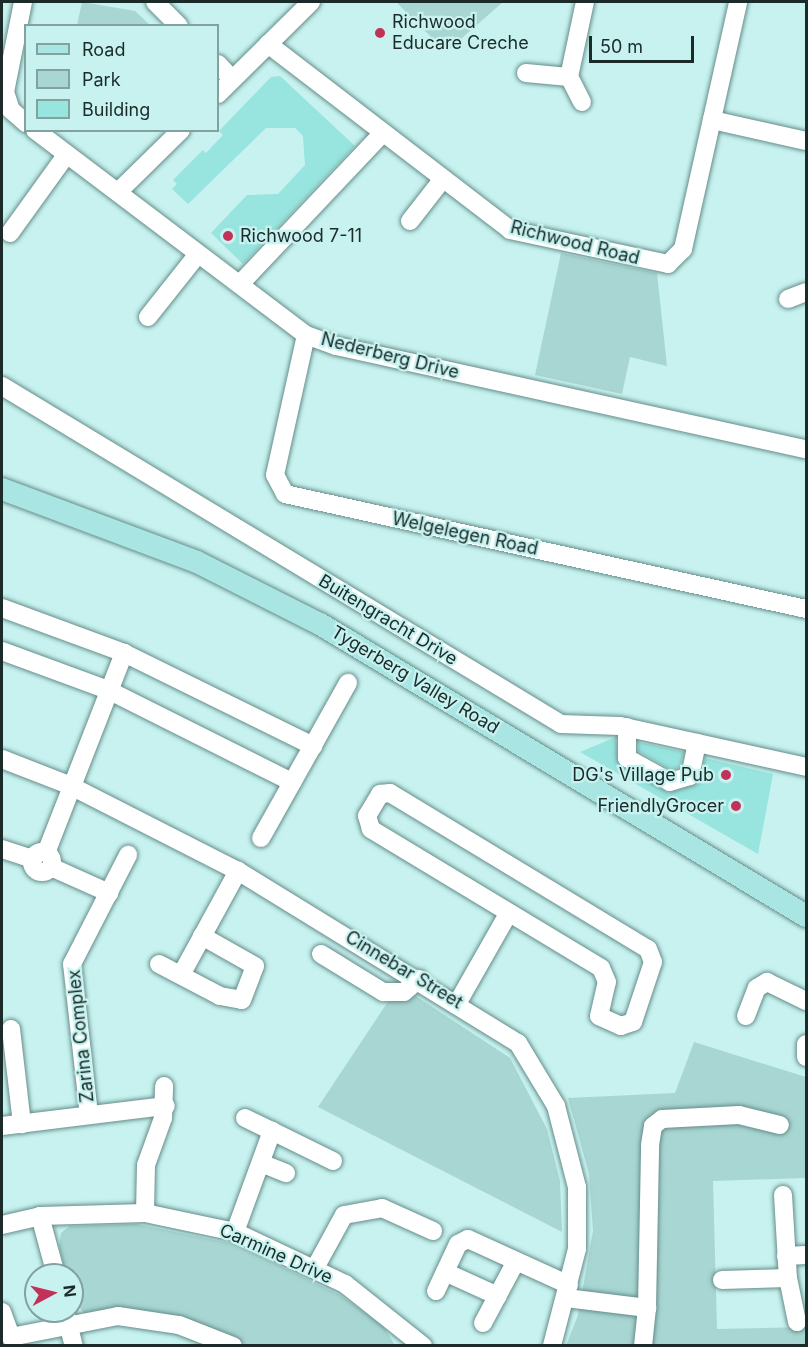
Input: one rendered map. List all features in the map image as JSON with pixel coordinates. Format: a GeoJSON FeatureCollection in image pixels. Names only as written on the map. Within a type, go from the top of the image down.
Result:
{"type":"FeatureCollection","features":[{"type":"Feature","properties":{"kind":"main road","name":"Tygerberg Valley Road"},"geometry":{"type":"LineString","coordinates":[[2,489],[197,562],[320,624],[807,915]]}},
{"type":"Feature","properties":{"kind":"street"},"geometry":{"type":"LineString","coordinates":[[23,2],[6,82],[7,103],[24,121]]}},
{"type":"Feature","properties":{"kind":"street"},"geometry":{"type":"LineString","coordinates":[[155,2],[177,24]]}},
{"type":"Feature","properties":{"kind":"street"},"geometry":{"type":"LineString","coordinates":[[219,93],[311,2]]}},
{"type":"Feature","properties":{"kind":"street"},"geometry":{"type":"LineString","coordinates":[[582,102],[569,77],[585,2]]}},
{"type":"Feature","properties":{"kind":"street","name":"Richwood Road"},"geometry":{"type":"LineString","coordinates":[[268,44],[442,180],[518,233],[668,264],[683,249],[738,2]]}},
{"type":"Feature","properties":{"kind":"street"},"geometry":{"type":"LineString","coordinates":[[219,65],[232,79]]}},
{"type":"Feature","properties":{"kind":"street"},"geometry":{"type":"LineString","coordinates":[[526,73],[569,77]]}},
{"type":"Feature","properties":{"kind":"street"},"geometry":{"type":"LineString","coordinates":[[712,120],[807,141]]}},
{"type":"Feature","properties":{"kind":"street","name":"Nederberg Drive"},"geometry":{"type":"LineString","coordinates":[[38,132],[306,335],[336,346],[807,449]]}},
{"type":"Feature","properties":{"kind":"street"},"geometry":{"type":"LineString","coordinates":[[118,192],[179,132]]}},
{"type":"Feature","properties":{"kind":"street"},"geometry":{"type":"LineString","coordinates":[[240,284],[383,133]]}},
{"type":"Feature","properties":{"kind":"street"},"geometry":{"type":"LineString","coordinates":[[10,233],[66,154]]}},
{"type":"Feature","properties":{"kind":"street"},"geometry":{"type":"LineString","coordinates":[[410,221],[442,180]]}},
{"type":"Feature","properties":{"kind":"street"},"geometry":{"type":"LineString","coordinates":[[148,317],[198,254]]}},
{"type":"Feature","properties":{"kind":"street"},"geometry":{"type":"LineString","coordinates":[[788,299],[807,292]]}},
{"type":"Feature","properties":{"kind":"street","name":"Welgelegen Road"},"geometry":{"type":"LineString","coordinates":[[306,335],[275,475],[285,494],[807,609]]}},
{"type":"Feature","properties":{"kind":"street","name":"Buitengracht Drive"},"geometry":{"type":"LineString","coordinates":[[2,386],[561,724],[627,727],[807,767]]}},
{"type":"Feature","properties":{"kind":"street"},"geometry":{"type":"LineString","coordinates":[[2,608],[124,653],[313,746]]}},
{"type":"Feature","properties":{"kind":"street"},"geometry":{"type":"LineString","coordinates":[[2,651],[108,690],[292,782]]}},
{"type":"Feature","properties":{"kind":"street"},"geometry":{"type":"LineString","coordinates":[[43,860],[69,785],[124,653]]}},
{"type":"Feature","properties":{"kind":"street"},"geometry":{"type":"LineString","coordinates":[[261,838],[348,683]]}},
{"type":"Feature","properties":{"kind":"street"},"geometry":{"type":"LineString","coordinates":[[627,727],[627,758],[670,782],[690,776],[697,743]]}},
{"type":"Feature","properties":{"kind":"street","name":"Cinnebar Street"},"geometry":{"type":"LineString","coordinates":[[2,759],[69,785],[238,871],[458,1002],[518,1043],[556,1106],[573,1163],[579,1212],[568,1292],[552,1346]]}},
{"type":"Feature","properties":{"kind":"street"},"geometry":{"type":"LineString","coordinates":[[390,793],[648,949],[653,962],[633,1022],[621,1026],[599,1016],[607,982],[601,968],[508,914],[371,829],[367,816],[380,794],[390,793]]}},
{"type":"Feature","properties":{"kind":"street"},"geometry":{"type":"LineString","coordinates":[[2,849],[43,860],[109,893]]}},
{"type":"Feature","properties":{"kind":"street","name":"Zarina Complex"},"geometry":{"type":"LineString","coordinates":[[89,1115],[72,964],[128,855]]}},
{"type":"Feature","properties":{"kind":"street"},"geometry":{"type":"LineString","coordinates":[[181,975],[238,871]]}},
{"type":"Feature","properties":{"kind":"street"},"geometry":{"type":"LineString","coordinates":[[458,1002],[508,914]]}},
{"type":"Feature","properties":{"kind":"street"},"geometry":{"type":"LineString","coordinates":[[159,964],[231,1000],[247,995],[255,966],[202,936]]}},
{"type":"Feature","properties":{"kind":"street"},"geometry":{"type":"LineString","coordinates":[[321,954],[383,992],[404,992],[419,979]]}},
{"type":"Feature","properties":{"kind":"street"},"geometry":{"type":"LineString","coordinates":[[746,1016],[757,987],[767,982],[807,1001]]}},
{"type":"Feature","properties":{"kind":"street"},"geometry":{"type":"LineString","coordinates":[[11,1029],[22,1124]]}},
{"type":"Feature","properties":{"kind":"street"},"geometry":{"type":"LineString","coordinates":[[807,1044],[807,1057]]}},
{"type":"Feature","properties":{"kind":"street"},"geometry":{"type":"LineString","coordinates":[[146,1213],[146,1165],[166,1106],[164,1086]]}},
{"type":"Feature","properties":{"kind":"street","name":"Zarina Complex"},"geometry":{"type":"LineString","coordinates":[[2,1126],[166,1106]]}},
{"type":"Feature","properties":{"kind":"street"},"geometry":{"type":"LineString","coordinates":[[643,1346],[647,1308],[653,1126],[662,1119],[739,1115],[780,1125]]}},
{"type":"Feature","properties":{"kind":"street"},"geometry":{"type":"LineString","coordinates":[[245,1118],[333,1161]]}},
{"type":"Feature","properties":{"kind":"street"},"geometry":{"type":"LineString","coordinates":[[236,1232],[272,1131]]}},
{"type":"Feature","properties":{"kind":"street"},"geometry":{"type":"LineString","coordinates":[[261,1163],[286,1173]]}},
{"type":"Feature","properties":{"kind":"street"},"geometry":{"type":"LineString","coordinates":[[783,1195],[788,1278],[797,1322]]}},
{"type":"Feature","properties":{"kind":"street"},"geometry":{"type":"LineString","coordinates":[[315,1268],[344,1215],[382,1208],[433,1231]]}},
{"type":"Feature","properties":{"kind":"street","name":"Carmine Drive"},"geometry":{"type":"LineString","coordinates":[[2,1225],[40,1216],[146,1213],[236,1232],[315,1268],[379,1308],[423,1346]]}},
{"type":"Feature","properties":{"kind":"street"},"geometry":{"type":"LineString","coordinates":[[40,1216],[53,1263]]}},
{"type":"Feature","properties":{"kind":"street"},"geometry":{"type":"LineString","coordinates":[[435,1291],[458,1244],[468,1239],[568,1292],[647,1308]]}},
{"type":"Feature","properties":{"kind":"street"},"geometry":{"type":"LineString","coordinates":[[786,1256],[807,1255]]}},
{"type":"Feature","properties":{"kind":"street"},"geometry":{"type":"LineString","coordinates":[[483,1323],[515,1263]]}},
{"type":"Feature","properties":{"kind":"street"},"geometry":{"type":"LineString","coordinates":[[445,1272],[498,1296]]}},
{"type":"Feature","properties":{"kind":"street"},"geometry":{"type":"LineString","coordinates":[[722,1280],[788,1278]]}},
{"type":"Feature","properties":{"kind":"street"},"geometry":{"type":"LineString","coordinates":[[2,1312],[13,1341],[54,1323]]}},
{"type":"Feature","properties":{"kind":"street"},"geometry":{"type":"LineString","coordinates":[[84,1317],[143,1318],[205,1332],[233,1346]]}},
{"type":"Feature","properties":{"kind":"street"},"geometry":{"type":"LineString","coordinates":[[68,1323],[74,1346]]}},
{"type":"Feature","properties":{"kind":"green space"},"geometry":{"type":"Polygon","coordinates":[[[82,2],[135,11],[149,24],[77,24],[82,2]]]}},
{"type":"Feature","properties":{"kind":"green space"},"geometry":{"type":"Polygon","coordinates":[[[396,2],[503,2],[446,52],[396,2]]]}},
{"type":"Feature","properties":{"kind":"green space"},"geometry":{"type":"Polygon","coordinates":[[[561,253],[657,273],[667,366],[630,357],[622,394],[535,375],[561,253]]]}},
{"type":"Feature","properties":{"kind":"green space"},"geometry":{"type":"Polygon","coordinates":[[[399,985],[510,1058],[547,1129],[560,1181],[562,1232],[318,1107],[399,985]]]}},
{"type":"Feature","properties":{"kind":"green space"},"geometry":{"type":"Polygon","coordinates":[[[694,1042],[806,1077],[806,1178],[713,1181],[717,1329],[806,1327],[806,1345],[566,1346],[578,1315],[593,1231],[589,1174],[568,1098],[675,1093],[694,1042]]]}},
{"type":"Feature","properties":{"kind":"green space"},"geometry":{"type":"Polygon","coordinates":[[[136,1224],[234,1244],[340,1295],[383,1326],[395,1345],[247,1345],[208,1327],[84,1313],[84,1263],[63,1263],[59,1246],[61,1233],[70,1226],[136,1224]]]}},
{"type":"Feature","properties":{"kind":"building"},"geometry":{"type":"Polygon","coordinates":[[[280,76],[355,146],[243,264],[211,233],[247,195],[278,194],[305,165],[303,136],[295,128],[266,128],[188,204],[172,189],[177,184],[173,180],[203,150],[206,153],[223,135],[219,131],[271,77],[280,76]]]}},
{"type":"Feature","properties":{"kind":"building"},"geometry":{"type":"Polygon","coordinates":[[[616,737],[618,764],[668,793],[698,784],[705,758],[773,774],[758,854],[580,752],[616,737]]]}},
{"type":"Feature","properties":{"kind":"building"},"geometry":{"type":"Polygon","coordinates":[[[638,742],[684,752],[680,767],[671,770],[638,751],[638,742]]]}},
{"type":"Feature","properties":{"kind":"place","name":"Richwood Educare Creche"},"geometry":{"type":"Point","coordinates":[380,33]}},
{"type":"Feature","properties":{"kind":"place","name":"Richwood 7-11"},"geometry":{"type":"Point","coordinates":[228,236]}},
{"type":"Feature","properties":{"kind":"place","name":"DG's Village Pub"},"geometry":{"type":"Point","coordinates":[726,775]}},
{"type":"Feature","properties":{"kind":"place","name":"FriendlyGrocer"},"geometry":{"type":"Point","coordinates":[736,806]}}]}
